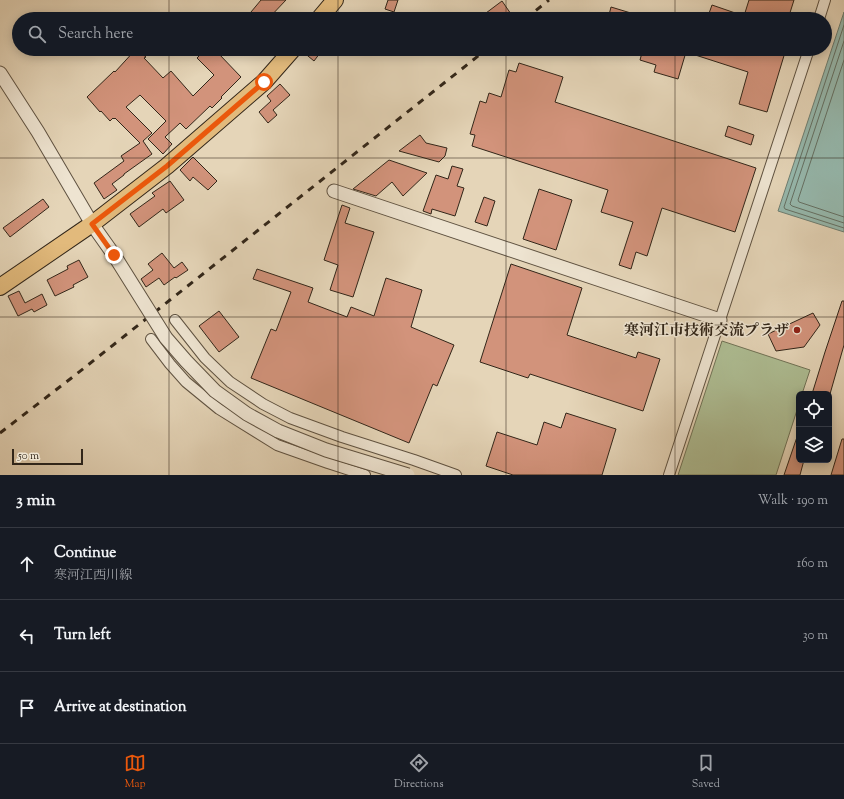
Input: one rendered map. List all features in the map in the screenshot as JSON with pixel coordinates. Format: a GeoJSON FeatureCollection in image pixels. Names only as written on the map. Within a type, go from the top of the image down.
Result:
{"type":"FeatureCollection","features":[{"type":"Feature","properties":{"kind":"main road"},"geometry":{"type":"LineString","coordinates":[[325,12],[336,0]]}},
{"type":"Feature","properties":{"kind":"main road"},"geometry":{"type":"LineString","coordinates":[[0,287],[92,224],[167,166],[264,82],[287,56]]}},
{"type":"Feature","properties":{"kind":"street"},"geometry":{"type":"LineString","coordinates":[[821,12],[825,0]]}},
{"type":"Feature","properties":{"kind":"street"},"geometry":{"type":"LineString","coordinates":[[669,475],[807,56]]}},
{"type":"Feature","properties":{"kind":"street"},"geometry":{"type":"LineString","coordinates":[[0,73],[38,132],[92,224],[114,255],[166,338],[215,391],[247,414],[278,431],[326,450],[408,475]]}},
{"type":"Feature","properties":{"kind":"street"},"geometry":{"type":"LineString","coordinates":[[334,191],[720,320]]}},
{"type":"Feature","properties":{"kind":"street"},"geometry":{"type":"LineString","coordinates":[[174,320],[205,358],[230,382],[263,404],[290,418],[456,475]]}},
{"type":"Feature","properties":{"kind":"street"},"geometry":{"type":"LineString","coordinates":[[151,339],[186,382],[219,409],[277,445],[365,475]]}},
{"type":"Feature","properties":{"kind":"green space"},"geometry":{"type":"Polygon","coordinates":[[[722,341],[810,370],[803,391],[796,391],[796,413],[776,475],[678,475],[722,341]]]}},
{"type":"Feature","properties":{"kind":"water"},"geometry":{"type":"Polygon","coordinates":[[[844,12],[844,232],[778,211],[829,56],[832,56],[832,48],[844,12]]]}},
{"type":"Feature","properties":{"kind":"building"},"geometry":{"type":"Polygon","coordinates":[[[261,0],[286,0],[275,12],[251,12],[261,0]]]}},
{"type":"Feature","properties":{"kind":"building"},"geometry":{"type":"Polygon","coordinates":[[[388,0],[398,0],[394,12],[385,9],[388,0]]]}},
{"type":"Feature","properties":{"kind":"building"},"geometry":{"type":"Polygon","coordinates":[[[749,0],[794,0],[790,12],[745,12],[749,0]]]}},
{"type":"Feature","properties":{"kind":"building"},"geometry":{"type":"Polygon","coordinates":[[[502,1],[510,12],[487,12],[502,1]]]}},
{"type":"Feature","properties":{"kind":"building"},"geometry":{"type":"Polygon","coordinates":[[[712,5],[732,12],[710,12],[712,5]]]}},
{"type":"Feature","properties":{"kind":"building"},"geometry":{"type":"Polygon","coordinates":[[[611,7],[628,12],[610,12],[611,7]]]}},
{"type":"Feature","properties":{"kind":"building"},"geometry":{"type":"Polygon","coordinates":[[[130,56],[145,56],[146,57],[144,58],[163,78],[171,71],[193,96],[214,75],[197,58],[199,56],[221,56],[241,77],[212,108],[210,106],[186,129],[180,123],[165,137],[172,144],[163,154],[148,139],[166,121],[140,95],[126,107],[152,133],[143,141],[152,154],[112,184],[117,190],[104,199],[94,183],[124,161],[121,156],[140,143],[115,118],[110,121],[87,97],[114,71],[115,72],[130,56]]]}},
{"type":"Feature","properties":{"kind":"building"},"geometry":{"type":"Polygon","coordinates":[[[308,56],[318,56],[314,61],[308,56]]]}},
{"type":"Feature","properties":{"kind":"building"},"geometry":{"type":"Polygon","coordinates":[[[641,56],[685,56],[678,79],[654,72],[656,65],[640,60],[641,56]]]}},
{"type":"Feature","properties":{"kind":"building"},"geometry":{"type":"Polygon","coordinates":[[[698,56],[784,56],[767,112],[739,104],[748,72],[698,56]]]}},
{"type":"Feature","properties":{"kind":"building"},"geometry":{"type":"Polygon","coordinates":[[[519,63],[563,77],[555,102],[756,168],[735,232],[662,208],[647,256],[636,252],[631,269],[619,265],[633,222],[601,212],[608,190],[472,146],[475,135],[470,134],[480,101],[486,103],[489,93],[501,97],[509,70],[516,72],[519,63]]]}},
{"type":"Feature","properties":{"kind":"building"},"geometry":{"type":"Polygon","coordinates":[[[280,84],[290,95],[273,110],[277,115],[268,123],[259,112],[271,101],[267,96],[280,84]]]}},
{"type":"Feature","properties":{"kind":"building"},"geometry":{"type":"Polygon","coordinates":[[[728,126],[754,135],[751,145],[725,136],[728,126]]]}},
{"type":"Feature","properties":{"kind":"building"},"geometry":{"type":"Polygon","coordinates":[[[420,135],[426,143],[447,148],[445,156],[439,162],[399,151],[420,135]]]}},
{"type":"Feature","properties":{"kind":"building"},"geometry":{"type":"Polygon","coordinates":[[[193,157],[217,181],[208,190],[193,177],[190,181],[180,170],[193,157]]]}},
{"type":"Feature","properties":{"kind":"building"},"geometry":{"type":"Polygon","coordinates":[[[389,160],[427,173],[403,196],[392,182],[376,196],[353,189],[389,160]]]}},
{"type":"Feature","properties":{"kind":"building"},"geometry":{"type":"Polygon","coordinates":[[[452,166],[463,169],[457,186],[464,188],[455,216],[432,209],[431,214],[423,211],[436,175],[448,179],[452,166]]]}},
{"type":"Feature","properties":{"kind":"building"},"geometry":{"type":"Polygon","coordinates":[[[170,181],[184,200],[166,213],[163,209],[139,227],[130,214],[155,196],[152,193],[170,181]]]}},
{"type":"Feature","properties":{"kind":"building"},"geometry":{"type":"Polygon","coordinates":[[[539,189],[572,200],[556,250],[523,239],[539,189]]]}},
{"type":"Feature","properties":{"kind":"building"},"geometry":{"type":"Polygon","coordinates":[[[484,197],[495,201],[487,226],[475,222],[484,197]]]}},
{"type":"Feature","properties":{"kind":"building"},"geometry":{"type":"Polygon","coordinates":[[[43,199],[49,207],[10,237],[3,228],[43,199]]]}},
{"type":"Feature","properties":{"kind":"building"},"geometry":{"type":"Polygon","coordinates":[[[342,205],[350,208],[345,223],[374,232],[353,297],[330,290],[338,265],[324,260],[342,205]]]}},
{"type":"Feature","properties":{"kind":"building"},"geometry":{"type":"Polygon","coordinates":[[[162,253],[174,268],[182,262],[188,270],[164,285],[159,278],[146,287],[141,279],[153,270],[148,264],[162,253]]]}},
{"type":"Feature","properties":{"kind":"building"},"geometry":{"type":"Polygon","coordinates":[[[79,260],[88,277],[73,285],[74,287],[55,296],[47,280],[68,269],[67,266],[79,260]]]}},
{"type":"Feature","properties":{"kind":"building"},"geometry":{"type":"Polygon","coordinates":[[[511,264],[582,288],[567,335],[636,358],[638,352],[660,359],[643,411],[530,374],[528,378],[480,362],[511,264]]]}},
{"type":"Feature","properties":{"kind":"building"},"geometry":{"type":"Polygon","coordinates":[[[257,269],[313,288],[308,302],[347,317],[351,307],[374,316],[386,278],[422,290],[411,327],[454,345],[437,386],[433,384],[409,443],[251,378],[271,329],[276,331],[291,292],[253,279],[257,269]]]}},
{"type":"Feature","properties":{"kind":"building"},"geometry":{"type":"Polygon","coordinates":[[[19,291],[25,303],[42,294],[47,305],[34,312],[32,309],[18,316],[8,296],[19,291]]]}},
{"type":"Feature","properties":{"kind":"building"},"geometry":{"type":"Polygon","coordinates":[[[842,301],[844,301],[844,345],[831,391],[813,391],[842,301]]]}},
{"type":"Feature","properties":{"kind":"building"},"geometry":{"type":"Polygon","coordinates":[[[219,311],[239,337],[219,352],[199,326],[219,311]]]}},
{"type":"Feature","properties":{"kind":"building","name":"寒河江市技術交流プラザ"},"geometry":{"type":"Polygon","coordinates":[[[813,313],[820,325],[804,347],[776,351],[768,334],[813,313]]]}},
{"type":"Feature","properties":{"kind":"building"},"geometry":{"type":"Polygon","coordinates":[[[566,413],[616,429],[602,475],[513,475],[486,466],[497,432],[537,445],[544,422],[561,428],[566,413]]]}},
{"type":"Feature","properties":{"kind":"building"},"geometry":{"type":"Polygon","coordinates":[[[842,439],[844,439],[844,475],[831,475],[842,439]]]}},
{"type":"Feature","properties":{"kind":"building"},"geometry":{"type":"Polygon","coordinates":[[[796,440],[796,463],[803,463],[800,475],[784,475],[796,440]]]}},
{"type":"Feature","properties":{"kind":"railway"},"geometry":{"type":"LineString","coordinates":[[534,12],[549,0]]}},
{"type":"Feature","properties":{"kind":"railway"},"geometry":{"type":"LineString","coordinates":[[0,433],[478,56]]}},
{"type":"Feature","properties":{"kind":"place","name":"寒河江市技術交流プラザ"},"geometry":{"type":"Point","coordinates":[797,330]}},
{"type":"Feature","properties":{"kind":"route"},"geometry":{"type":"LineString","coordinates":[[114,255],[92,224],[167,166],[264,82]]}}]}
